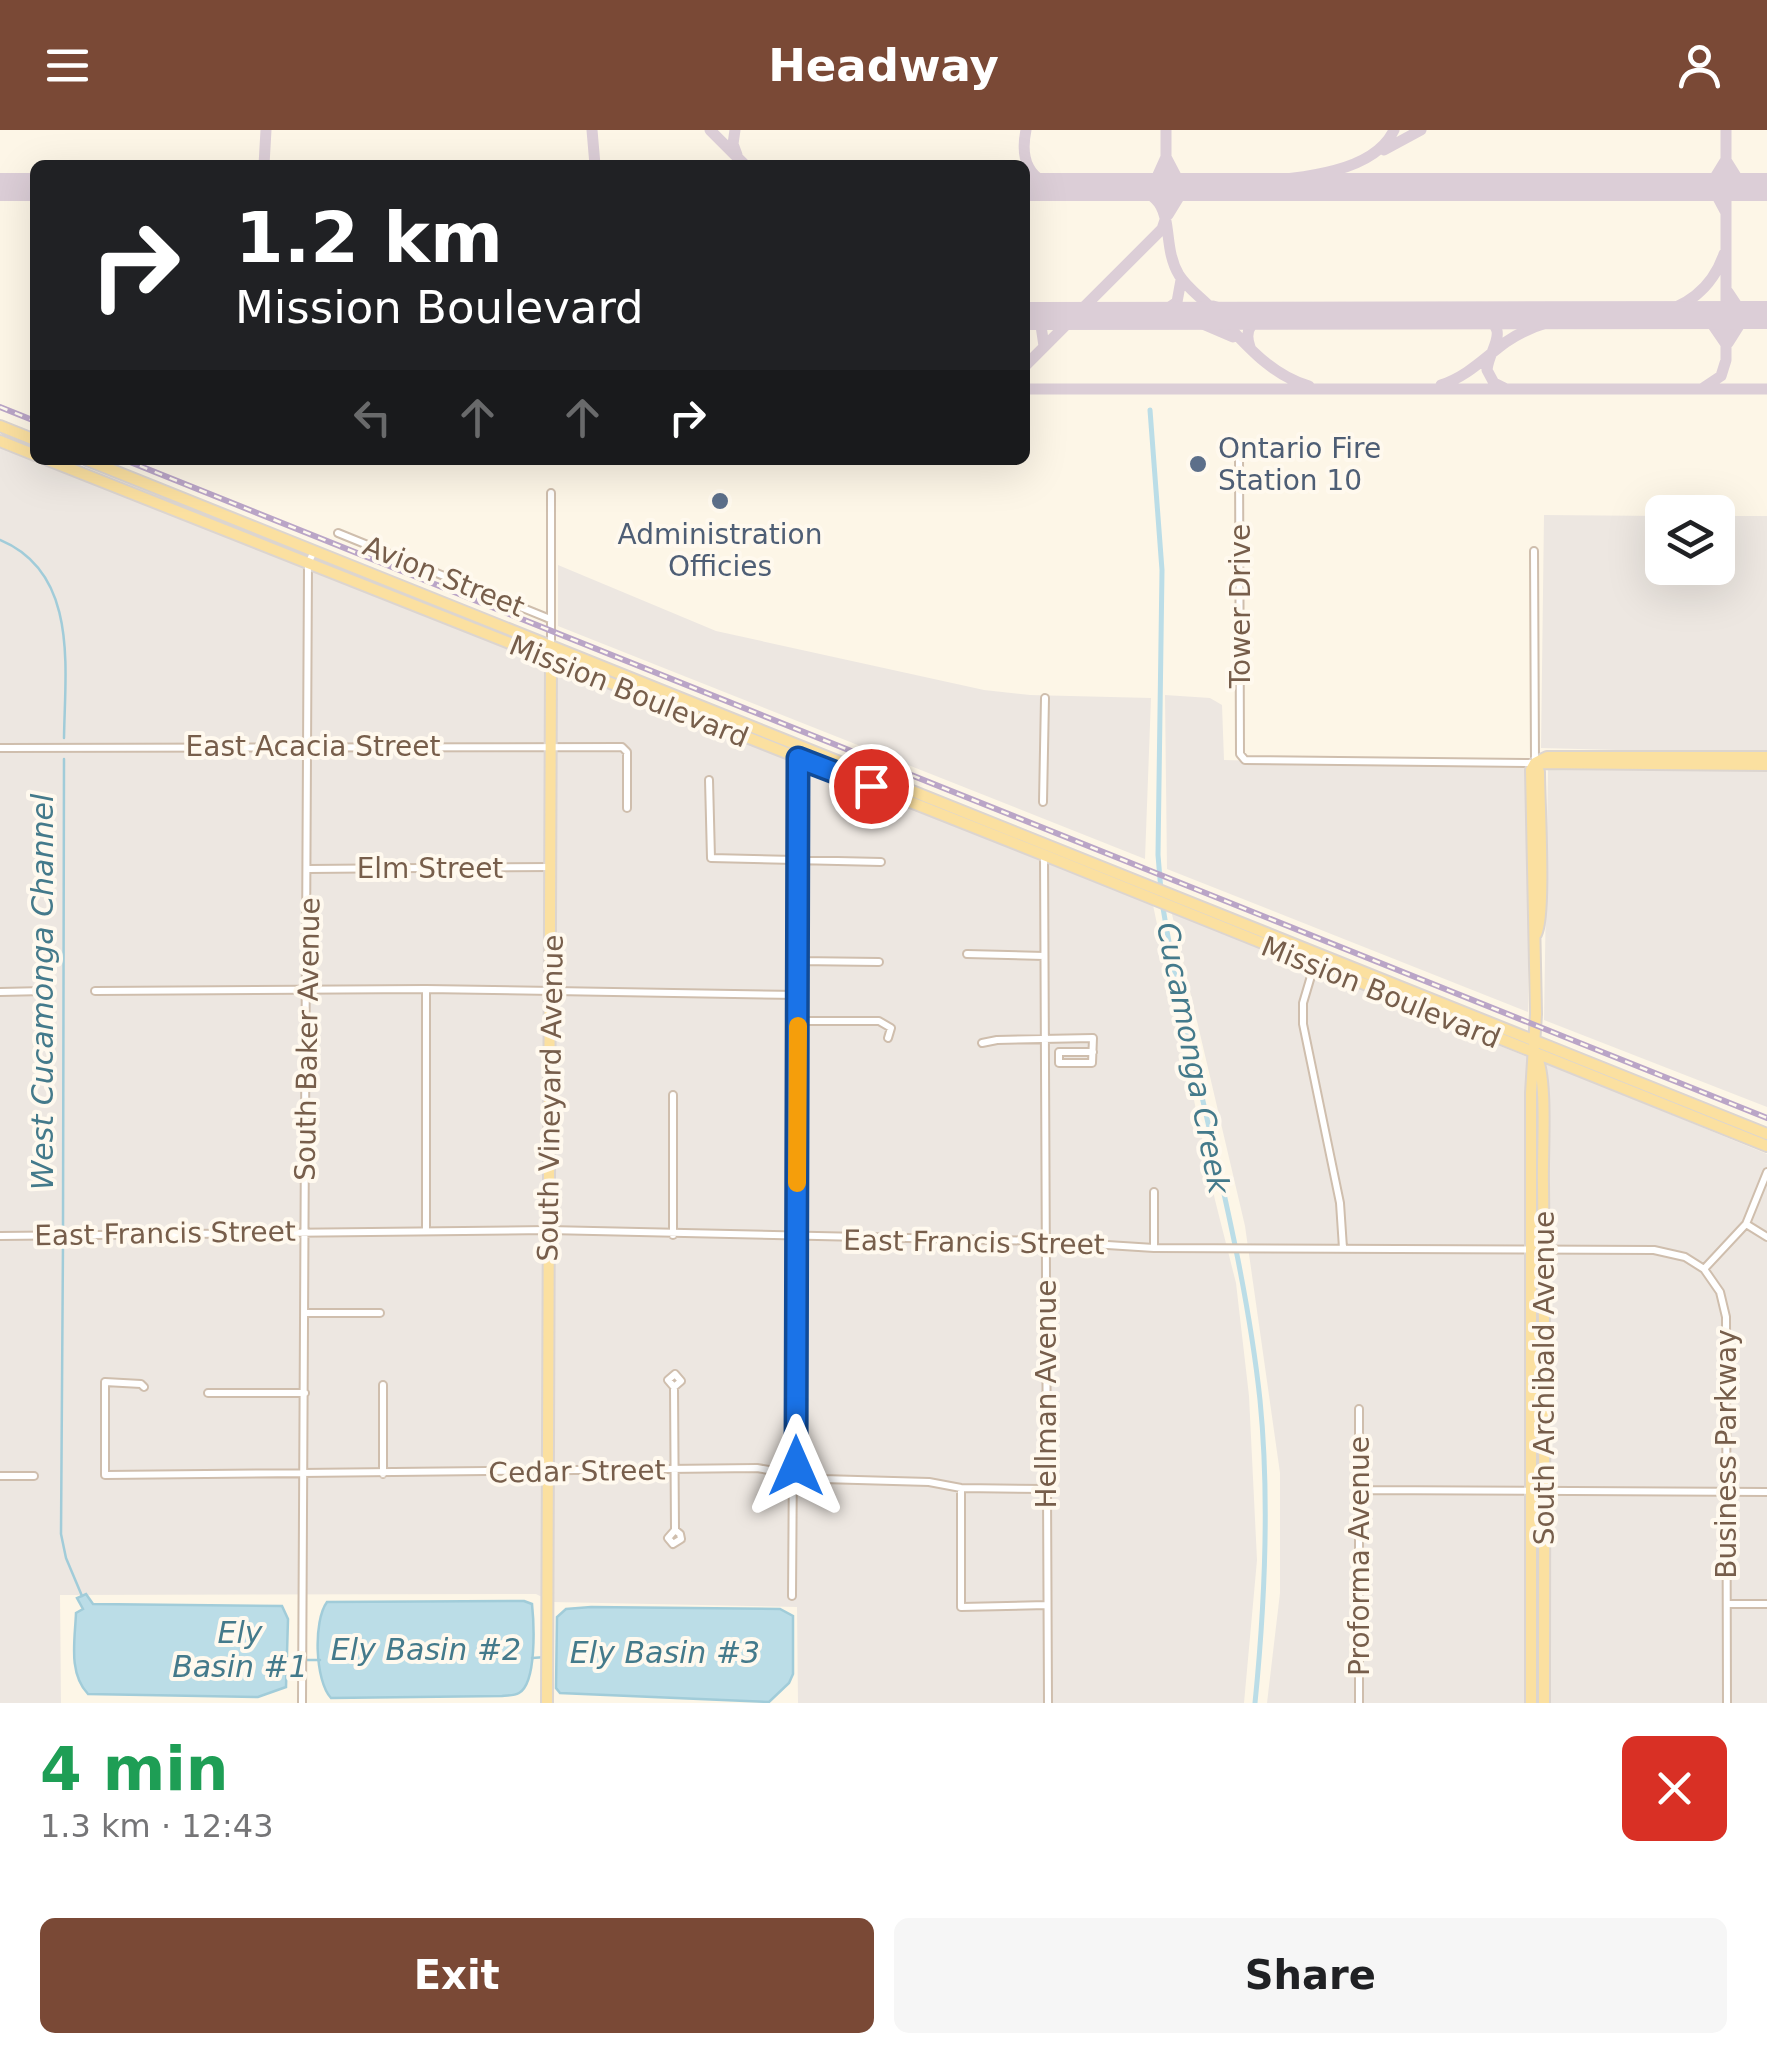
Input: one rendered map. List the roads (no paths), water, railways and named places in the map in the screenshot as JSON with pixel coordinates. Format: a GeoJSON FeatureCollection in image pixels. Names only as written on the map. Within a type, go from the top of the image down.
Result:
{"type":"FeatureCollection","features":[{"type":"Feature","properties":{"kind":"main road"},"geometry":{"type":"LineString","coordinates":[[0,426],[30,438]]}},
{"type":"Feature","properties":{"kind":"main road"},"geometry":{"type":"LineString","coordinates":[[0,441],[30,453]]}},
{"type":"Feature","properties":{"kind":"main road","name":"Mission Boulevard"},"geometry":{"type":"LineString","coordinates":[[61,465],[532,640],[551,653],[798,758],[1168,893],[1506,1030],[1558,1064],[1767,1146]]}},
{"type":"Feature","properties":{"kind":"main road","name":"Mission Boulevard"},"geometry":{"type":"LineString","coordinates":[[98,465],[311,558],[1046,850],[1156,901],[1314,966],[1767,1134]]}},
{"type":"Feature","properties":{"kind":"main road"},"geometry":{"type":"LineString","coordinates":[[532,640],[541,639],[550,625]]}},
{"type":"Feature","properties":{"kind":"main road","name":"South Vineyard Avenue"},"geometry":{"type":"LineString","coordinates":[[546,1703],[551,653]]}},
{"type":"Feature","properties":{"kind":"main road"},"geometry":{"type":"LineString","coordinates":[[1536,934],[1532,927],[1531,770],[1535,762],[1547,756],[1767,757]]}},
{"type":"Feature","properties":{"kind":"main road"},"geometry":{"type":"LineString","coordinates":[[1535,762],[1767,766]]}},
{"type":"Feature","properties":{"kind":"main road"},"geometry":{"type":"LineString","coordinates":[[1535,762],[1539,772],[1540,833],[1536,1049]]}},
{"type":"Feature","properties":{"kind":"main road"},"geometry":{"type":"LineString","coordinates":[[1532,814],[1540,833]]}},
{"type":"Feature","properties":{"kind":"main road"},"geometry":{"type":"LineString","coordinates":[[1506,1030],[1524,1034],[1536,1025]]}},
{"type":"Feature","properties":{"kind":"main road","name":"South Archibald Avenue"},"geometry":{"type":"LineString","coordinates":[[1536,1049],[1540,1072],[1539,1490],[1544,1703]]}},
{"type":"Feature","properties":{"kind":"main road","name":"South Archibald Avenue"},"geometry":{"type":"LineString","coordinates":[[1536,1049],[1532,1063],[1538,1249]]}},
{"type":"Feature","properties":{"kind":"main road"},"geometry":{"type":"LineString","coordinates":[[1540,1072],[1546,1062],[1558,1064]]}},
{"type":"Feature","properties":{"kind":"main road","name":"South Archibald Avenue"},"geometry":{"type":"LineString","coordinates":[[1532,1703],[1539,1490]]}},
{"type":"Feature","properties":{"kind":"street","name":"Tower Drive"},"geometry":{"type":"LineString","coordinates":[[1239,453],[1242,759],[1535,762]]}},
{"type":"Feature","properties":{"kind":"street","name":"South Vineyard Avenue"},"geometry":{"type":"LineString","coordinates":[[551,493],[551,653]]}},
{"type":"Feature","properties":{"kind":"street","name":"Avion Street"},"geometry":{"type":"LineString","coordinates":[[338,533],[550,625]]}},
{"type":"Feature","properties":{"kind":"street"},"geometry":{"type":"LineString","coordinates":[[1534,551],[1535,762]]}},
{"type":"Feature","properties":{"kind":"street","name":"South Baker Avenue"},"geometry":{"type":"LineString","coordinates":[[302,1703],[311,558]]}},
{"type":"Feature","properties":{"kind":"street"},"geometry":{"type":"LineString","coordinates":[[1043,802],[1045,698]]}},
{"type":"Feature","properties":{"kind":"street","name":"East Acacia Street"},"geometry":{"type":"LineString","coordinates":[[0,748],[624,749],[626,808]]}},
{"type":"Feature","properties":{"kind":"street"},"geometry":{"type":"LineString","coordinates":[[792,1596],[798,758]]}},
{"type":"Feature","properties":{"kind":"street"},"geometry":{"type":"LineString","coordinates":[[709,780],[711,858],[881,862]]}},
{"type":"Feature","properties":{"kind":"street","name":"Hellman Avenue"},"geometry":{"type":"LineString","coordinates":[[1046,850],[1048,1703]]}},
{"type":"Feature","properties":{"kind":"street","name":"Elm Street"},"geometry":{"type":"LineString","coordinates":[[308,869],[552,868]]}},
{"type":"Feature","properties":{"kind":"street"},"geometry":{"type":"LineString","coordinates":[[964,955],[1044,956]]}},
{"type":"Feature","properties":{"kind":"street"},"geometry":{"type":"LineString","coordinates":[[798,961],[879,962]]}},
{"type":"Feature","properties":{"kind":"street"},"geometry":{"type":"LineString","coordinates":[[1314,966],[1303,1002],[1303,1024],[1340,1203],[1343,1248]]}},
{"type":"Feature","properties":{"kind":"street"},"geometry":{"type":"LineString","coordinates":[[426,990],[426,1231]]}},
{"type":"Feature","properties":{"kind":"street"},"geometry":{"type":"LineString","coordinates":[[0,992],[45,991]]}},
{"type":"Feature","properties":{"kind":"street"},"geometry":{"type":"LineString","coordinates":[[94,991],[798,995]]}},
{"type":"Feature","properties":{"kind":"street"},"geometry":{"type":"LineString","coordinates":[[798,1021],[880,1021],[890,1028],[888,1038]]}},
{"type":"Feature","properties":{"kind":"street"},"geometry":{"type":"LineString","coordinates":[[982,1043],[1093,1038],[1093,1052],[1092,1063],[1058,1063],[1059,1052],[1093,1052]]}},
{"type":"Feature","properties":{"kind":"street"},"geometry":{"type":"LineString","coordinates":[[673,1095],[673,1235]]}},
{"type":"Feature","properties":{"kind":"street"},"geometry":{"type":"LineString","coordinates":[[1704,1269],[1746,1224],[1767,1172]]}},
{"type":"Feature","properties":{"kind":"street"},"geometry":{"type":"LineString","coordinates":[[1154,1192],[1154,1248]]}},
{"type":"Feature","properties":{"kind":"street"},"geometry":{"type":"LineString","coordinates":[[1746,1224],[1767,1236]]}},
{"type":"Feature","properties":{"kind":"street","name":"East Francis Street"},"geometry":{"type":"LineString","coordinates":[[0,1236],[548,1230],[1044,1241],[1154,1248],[1538,1249],[1671,1252],[1704,1269]]}},
{"type":"Feature","properties":{"kind":"street","name":"Business Parkway"},"geometry":{"type":"LineString","coordinates":[[1704,1269],[1720,1292],[1726,1317],[1727,1703]]}},
{"type":"Feature","properties":{"kind":"street"},"geometry":{"type":"LineString","coordinates":[[305,1314],[380,1313]]}},
{"type":"Feature","properties":{"kind":"street","name":"Cedar Street"},"geometry":{"type":"LineString","coordinates":[[144,1387],[105,1382],[105,1475],[756,1468],[822,1479],[1046,1489]]}},
{"type":"Feature","properties":{"kind":"street"},"geometry":{"type":"LineString","coordinates":[[383,1385],[383,1474]]}},
{"type":"Feature","properties":{"kind":"street"},"geometry":{"type":"LineString","coordinates":[[674,1387],[674,1530]]}},
{"type":"Feature","properties":{"kind":"street"},"geometry":{"type":"LineString","coordinates":[[208,1392],[305,1393]]}},
{"type":"Feature","properties":{"kind":"street","name":"Proforma Avenue"},"geometry":{"type":"LineString","coordinates":[[1358,1408],[1360,1703]]}},
{"type":"Feature","properties":{"kind":"street"},"geometry":{"type":"LineString","coordinates":[[0,1476],[34,1476]]}},
{"type":"Feature","properties":{"kind":"street"},"geometry":{"type":"LineString","coordinates":[[961,1488],[961,1607],[1047,1605]]}},
{"type":"Feature","properties":{"kind":"street"},"geometry":{"type":"LineString","coordinates":[[1359,1490],[1767,1492]]}},
{"type":"Feature","properties":{"kind":"street"},"geometry":{"type":"LineString","coordinates":[[1727,1604],[1767,1604]]}},
{"type":"Feature","properties":{"kind":"water","name":"Ely Basin #1"},"geometry":{"type":"Polygon","coordinates":[[[86,1594],[93,1604],[282,1606],[288,1619],[286,1687],[258,1697],[88,1694],[78,1676],[74,1656],[76,1613],[83,1609],[77,1598],[86,1594]]]}},
{"type":"Feature","properties":{"kind":"water","name":"Ely Basin #2"},"geometry":{"type":"Polygon","coordinates":[[[327,1602],[532,1604],[533,1652],[529,1678],[517,1694],[331,1698],[326,1690],[319,1665],[318,1636],[327,1602]]]}},
{"type":"Feature","properties":{"kind":"water","name":"Ely Basin #3"},"geometry":{"type":"Polygon","coordinates":[[[566,1609],[780,1609],[793,1616],[793,1674],[769,1702],[560,1693],[556,1688],[557,1617],[566,1609]]]}},
{"type":"Feature","properties":{"kind":"waterway","name":"Cucamonga Creek"},"geometry":{"type":"LineString","coordinates":[[1150,410],[1162,570],[1158,855],[1161,891]]}},
{"type":"Feature","properties":{"kind":"waterway","name":"West Cucamonga Channel"},"geometry":{"type":"LineString","coordinates":[[0,540],[25,555],[43,575],[55,599],[65,653],[64,738]]}},
{"type":"Feature","properties":{"kind":"waterway","name":"West Cucamonga Channel"},"geometry":{"type":"LineString","coordinates":[[63,1226],[64,759]]}},
{"type":"Feature","properties":{"kind":"waterway","name":"Cucamonga Creek"},"geometry":{"type":"LineString","coordinates":[[1162,902],[1241,1275],[1260,1400],[1265,1552],[1255,1703]]}},
{"type":"Feature","properties":{"kind":"waterway","name":"West Cucamonga Channel"},"geometry":{"type":"LineString","coordinates":[[63,1243],[61,1534],[82,1596]]}},
{"type":"Feature","properties":{"kind":"waterway"},"geometry":{"type":"LineString","coordinates":[[532,1658],[546,1657]]}},
{"type":"Feature","properties":{"kind":"waterway"},"geometry":{"type":"LineString","coordinates":[[288,1660],[320,1660]]}},
{"type":"Feature","properties":{"kind":"railway"},"geometry":{"type":"LineString","coordinates":[[0,407],[30,419]]}},
{"type":"Feature","properties":{"kind":"railway"},"geometry":{"type":"LineString","coordinates":[[137,465],[1767,1118]]}},
{"type":"Feature","properties":{"kind":"place","name":"Ontario Fire Station 10"},"geometry":{"type":"Point","coordinates":[1198,464]}},
{"type":"Feature","properties":{"kind":"place","name":"Administration Officies"},"geometry":{"type":"Point","coordinates":[720,501]}}]}
